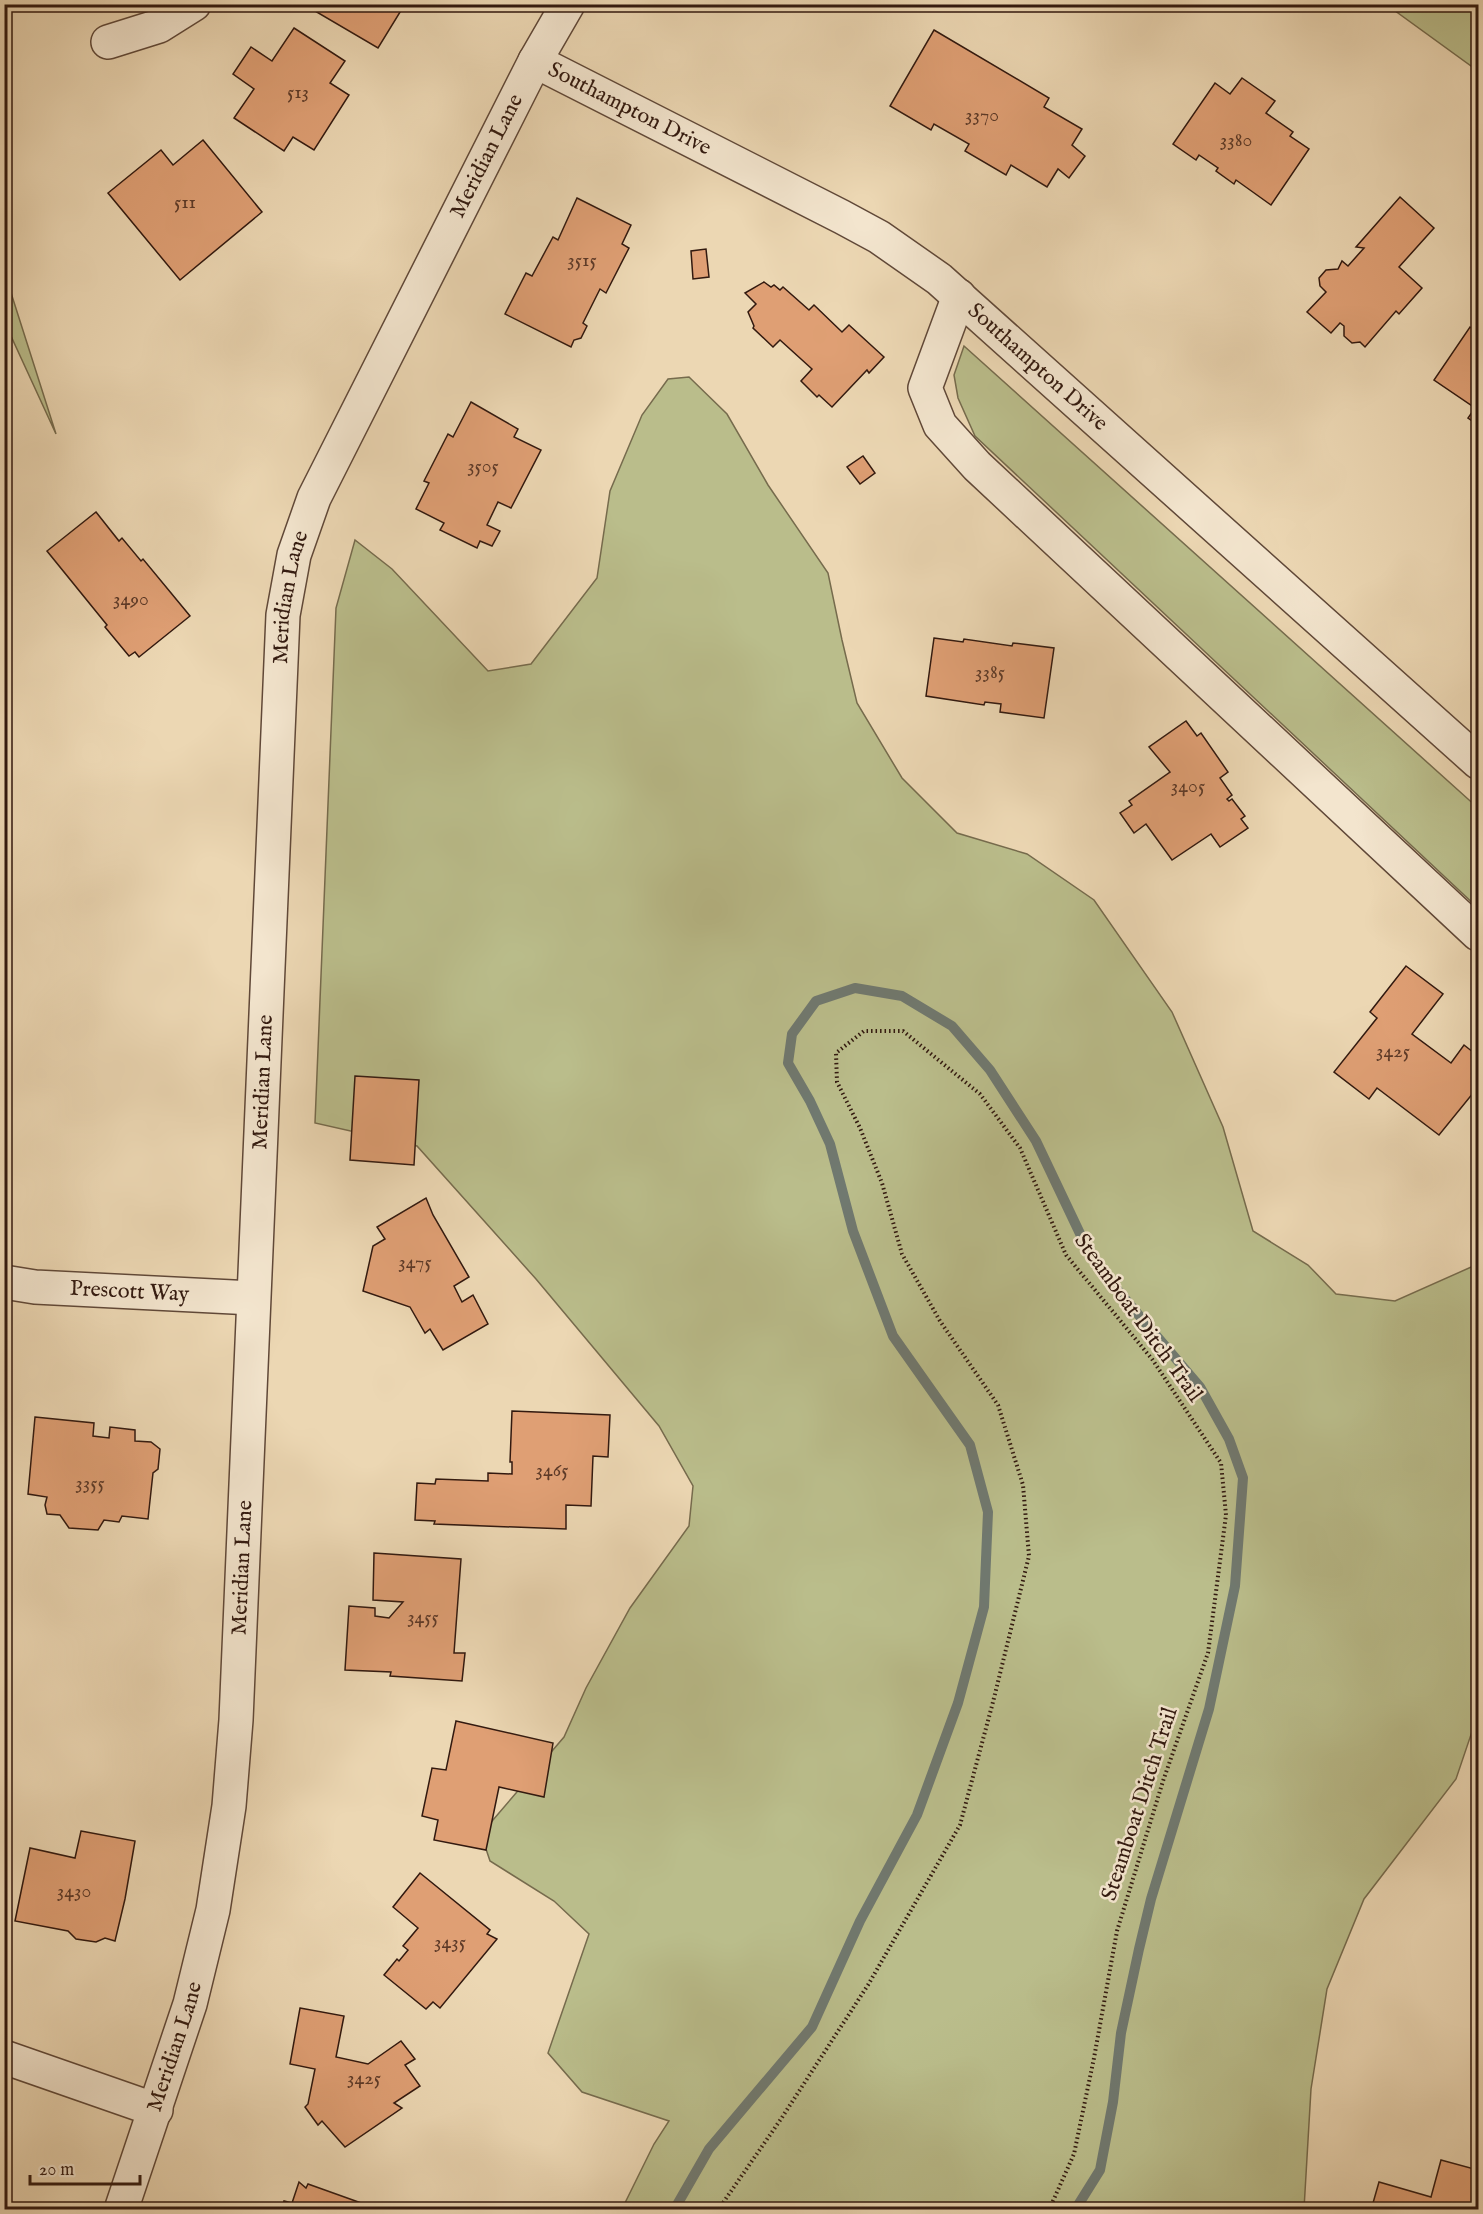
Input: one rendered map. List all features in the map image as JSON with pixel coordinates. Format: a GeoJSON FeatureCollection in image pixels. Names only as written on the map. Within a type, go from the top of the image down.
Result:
{"type":"FeatureCollection","features":[{"type":"Feature","properties":{"kind":"street"},"geometry":{"type":"LineString","coordinates":[[108,42],[159,26],[194,4]]}},
{"type":"Feature","properties":{"kind":"street","name":"Meridian Lane"},"geometry":{"type":"LineString","coordinates":[[121,2210],[193,1994],[213,1910],[229,1806],[236,1720],[284,615],[294,555],[314,498],[535,61],[568,4]]}},
{"type":"Feature","properties":{"kind":"street","name":"Southampton Drive"},"geometry":{"type":"LineString","coordinates":[[535,61],[851,222],[879,237],[922,267],[959,296],[1479,762]]}},
{"type":"Feature","properties":{"kind":"street"},"geometry":{"type":"LineString","coordinates":[[959,296],[925,388],[940,425],[985,474],[1479,934]]}},
{"type":"Feature","properties":{"kind":"street","name":"Prescott Way"},"geometry":{"type":"LineString","coordinates":[[4,1282],[35,1287],[254,1298]]}},
{"type":"Feature","properties":{"kind":"street"},"geometry":{"type":"LineString","coordinates":[[4,2057],[156,2110]]}},
{"type":"Feature","properties":{"kind":"path","name":"Steamboat Ditch Trail"},"geometry":{"type":"LineString","coordinates":[[718,2210],[781,2119],[868,1985],[960,1825],[1029,1556],[1023,1485],[998,1405],[940,1321],[902,1254],[882,1183],[860,1128],[837,1082],[836,1053],[864,1031],[903,1031],[980,1094],[1020,1148],[1066,1255],[1152,1359],[1221,1463],[1226,1515],[1208,1653],[1163,1780],[1117,1931],[1074,2154],[1049,2210]]}},
{"type":"Feature","properties":{"kind":"green space"},"geometry":{"type":"Polygon","coordinates":[[[1387,5],[1478,5],[1478,71],[1387,5]]]}},
{"type":"Feature","properties":{"kind":"green space"},"geometry":{"type":"Polygon","coordinates":[[[5,274],[56,434],[5,323],[5,274]]]}},
{"type":"Feature","properties":{"kind":"green space"},"geometry":{"type":"Polygon","coordinates":[[[964,346],[1478,808],[1478,908],[975,436],[958,398],[954,375],[964,346]]]}},
{"type":"Feature","properties":{"kind":"green space"},"geometry":{"type":"Polygon","coordinates":[[[689,377],[727,414],[768,485],[828,573],[857,703],[902,778],[957,833],[1027,854],[1094,900],[1172,1012],[1223,1127],[1253,1231],[1308,1265],[1336,1294],[1395,1301],[1478,1264],[1478,1714],[1456,1779],[1364,1899],[1327,1989],[1311,2089],[1304,2209],[622,2209],[654,2144],[669,2121],[582,2092],[548,2053],[589,1934],[554,1901],[490,1861],[481,1834],[564,1737],[586,1688],[630,1608],[689,1526],[693,1486],[659,1426],[536,1279],[417,1146],[315,1123],[336,608],[355,540],[392,569],[488,671],[531,664],[597,578],[610,491],[642,415],[668,379],[689,377]]]}},
{"type":"Feature","properties":{"kind":"building"},"geometry":{"type":"Polygon","coordinates":[[[303,4],[405,4],[378,48],[303,4]]]}},
{"type":"Feature","properties":{"kind":"building"},"geometry":{"type":"Polygon","coordinates":[[[294,28],[345,61],[330,83],[349,95],[314,150],[293,137],[284,151],[234,118],[254,89],[233,74],[251,47],[272,61],[294,28]]]}},
{"type":"Feature","properties":{"kind":"building"},"geometry":{"type":"Polygon","coordinates":[[[934,30],[1049,98],[1044,107],[1082,129],[1072,145],[1085,156],[1069,178],[1058,169],[1047,187],[1011,165],[1006,175],[965,151],[969,144],[934,124],[931,130],[890,106],[934,30]]]}},
{"type":"Feature","properties":{"kind":"building"},"geometry":{"type":"Polygon","coordinates":[[[1242,78],[1275,101],[1266,113],[1293,132],[1290,136],[1309,149],[1271,205],[1236,180],[1234,184],[1216,171],[1218,168],[1199,155],[1196,160],[1173,144],[1215,83],[1230,94],[1242,78]]]}},
{"type":"Feature","properties":{"kind":"building"},"geometry":{"type":"Polygon","coordinates":[[[203,140],[262,212],[180,280],[108,193],[161,150],[173,165],[203,140]]]}},
{"type":"Feature","properties":{"kind":"building"},"geometry":{"type":"Polygon","coordinates":[[[1400,197],[1434,228],[1399,267],[1422,288],[1399,314],[1396,311],[1365,347],[1360,342],[1352,343],[1344,336],[1344,326],[1340,323],[1331,333],[1307,312],[1326,292],[1320,286],[1319,278],[1326,270],[1338,269],[1342,261],[1348,266],[1364,248],[1356,247],[1400,197]]]}},
{"type":"Feature","properties":{"kind":"building"},"geometry":{"type":"Polygon","coordinates":[[[577,198],[631,225],[622,244],[629,248],[606,293],[600,289],[583,323],[587,326],[581,338],[574,340],[571,347],[505,314],[526,273],[532,276],[553,237],[558,240],[577,198]]]}},
{"type":"Feature","properties":{"kind":"building"},"geometry":{"type":"Polygon","coordinates":[[[706,249],[709,277],[693,279],[691,251],[706,249]]]}},
{"type":"Feature","properties":{"kind":"building"},"geometry":{"type":"Polygon","coordinates":[[[764,282],[780,290],[783,287],[809,310],[814,305],[842,332],[849,325],[884,357],[869,373],[867,370],[832,407],[819,395],[817,397],[801,381],[812,369],[780,340],[773,347],[753,328],[748,312],[756,304],[745,293],[764,282]]]}},
{"type":"Feature","properties":{"kind":"building"},"geometry":{"type":"Polygon","coordinates":[[[1470,327],[1478,333],[1478,425],[1468,418],[1475,408],[1434,380],[1470,327]]]}},
{"type":"Feature","properties":{"kind":"building"},"geometry":{"type":"Polygon","coordinates":[[[471,402],[518,429],[514,437],[541,450],[511,508],[498,502],[487,525],[500,531],[492,546],[480,541],[477,548],[440,530],[444,523],[416,509],[429,483],[424,481],[448,434],[453,437],[471,402]]]}},
{"type":"Feature","properties":{"kind":"building"},"geometry":{"type":"Polygon","coordinates":[[[863,456],[875,473],[860,484],[847,467],[863,456]]]}},
{"type":"Feature","properties":{"kind":"building"},"geometry":{"type":"Polygon","coordinates":[[[96,512],[119,541],[122,538],[141,561],[143,559],[190,616],[139,657],[135,652],[129,656],[47,551],[96,512]]]}},
{"type":"Feature","properties":{"kind":"building"},"geometry":{"type":"Polygon","coordinates":[[[934,638],[1054,648],[1044,718],[1000,712],[1001,704],[985,702],[984,705],[926,696],[934,638]]]}},
{"type":"Feature","properties":{"kind":"building"},"geometry":{"type":"Polygon","coordinates":[[[1186,721],[1197,736],[1201,733],[1228,772],[1220,778],[1232,795],[1227,799],[1229,801],[1232,799],[1245,816],[1241,819],[1248,828],[1220,847],[1211,834],[1172,860],[1146,824],[1134,833],[1120,813],[1132,805],[1129,801],[1170,772],[1149,747],[1186,721]]]}},
{"type":"Feature","properties":{"kind":"building"},"geometry":{"type":"Polygon","coordinates":[[[1406,966],[1443,994],[1412,1034],[1451,1063],[1464,1045],[1478,1056],[1478,1087],[1439,1135],[1377,1088],[1369,1099],[1334,1072],[1377,1018],[1370,1012],[1406,966]]]}},
{"type":"Feature","properties":{"kind":"building"},"geometry":{"type":"Polygon","coordinates":[[[355,1076],[419,1080],[414,1165],[350,1160],[355,1076]]]}},
{"type":"Feature","properties":{"kind":"building"},"geometry":{"type":"Polygon","coordinates":[[[426,1198],[433,1215],[469,1277],[454,1286],[462,1302],[473,1295],[488,1324],[443,1350],[430,1329],[425,1333],[410,1307],[363,1291],[373,1246],[385,1239],[377,1227],[426,1198]]]}},
{"type":"Feature","properties":{"kind":"building"},"geometry":{"type":"Polygon","coordinates":[[[512,1411],[610,1415],[608,1457],[593,1456],[591,1506],[566,1505],[566,1529],[434,1524],[435,1521],[415,1520],[417,1483],[435,1484],[436,1479],[488,1481],[488,1473],[512,1474],[512,1462],[510,1462],[512,1411]]]}},
{"type":"Feature","properties":{"kind":"building"},"geometry":{"type":"Polygon","coordinates":[[[35,1417],[94,1423],[93,1436],[109,1438],[110,1427],[135,1430],[135,1441],[151,1442],[160,1449],[158,1469],[153,1473],[148,1519],[122,1516],[119,1522],[104,1520],[98,1530],[69,1528],[60,1515],[47,1514],[45,1505],[47,1497],[28,1494],[35,1417]]]}},
{"type":"Feature","properties":{"kind":"building"},"geometry":{"type":"Polygon","coordinates":[[[374,1553],[461,1559],[454,1653],[465,1653],[462,1681],[390,1676],[391,1672],[345,1670],[349,1606],[375,1608],[375,1616],[389,1618],[403,1602],[373,1600],[374,1553]]]}},
{"type":"Feature","properties":{"kind":"building"},"geometry":{"type":"Polygon","coordinates":[[[456,1721],[553,1743],[544,1797],[499,1787],[486,1850],[434,1840],[438,1820],[422,1816],[432,1768],[446,1770],[456,1721]]]}},
{"type":"Feature","properties":{"kind":"building"},"geometry":{"type":"Polygon","coordinates":[[[81,1831],[135,1841],[115,1941],[105,1938],[96,1942],[76,1939],[68,1931],[15,1921],[30,1848],[75,1858],[81,1831]]]}},
{"type":"Feature","properties":{"kind":"building"},"geometry":{"type":"Polygon","coordinates":[[[420,1873],[490,1930],[487,1934],[497,1939],[440,2008],[433,2002],[426,2009],[384,1975],[408,1950],[403,1946],[418,1928],[393,1907],[420,1873]]]}},
{"type":"Feature","properties":{"kind":"building"},"geometry":{"type":"Polygon","coordinates":[[[300,2008],[344,2016],[336,2057],[368,2064],[401,2041],[415,2059],[405,2065],[420,2086],[394,2103],[402,2108],[345,2147],[322,2121],[318,2125],[305,2107],[308,2104],[315,2069],[290,2064],[300,2008]]]}},
{"type":"Feature","properties":{"kind":"building"},"geometry":{"type":"Polygon","coordinates":[[[1441,2160],[1478,2170],[1478,2210],[1371,2210],[1379,2182],[1431,2197],[1441,2160]]]}},
{"type":"Feature","properties":{"kind":"building"},"geometry":{"type":"Polygon","coordinates":[[[299,2182],[306,2188],[308,2184],[364,2204],[362,2210],[281,2210],[284,2201],[292,2203],[299,2182]]]}},
{"type":"Feature","properties":{"kind":"waterway"},"geometry":{"type":"LineString","coordinates":[[674,2210],[709,2149],[812,2027],[860,1921],[917,1815],[958,1703],[984,1607],[988,1512],[970,1445],[893,1336],[853,1231],[830,1144],[810,1101],[788,1063],[792,1034],[816,1001],[855,988],[902,996],[952,1026],[990,1070],[1036,1141],[1084,1242],[1103,1273],[1200,1387],[1229,1439],[1243,1478],[1235,1586],[1209,1709],[1151,1899],[1139,1949],[1121,2033],[1113,2102],[1100,2170],[1075,2210]]}}]}
